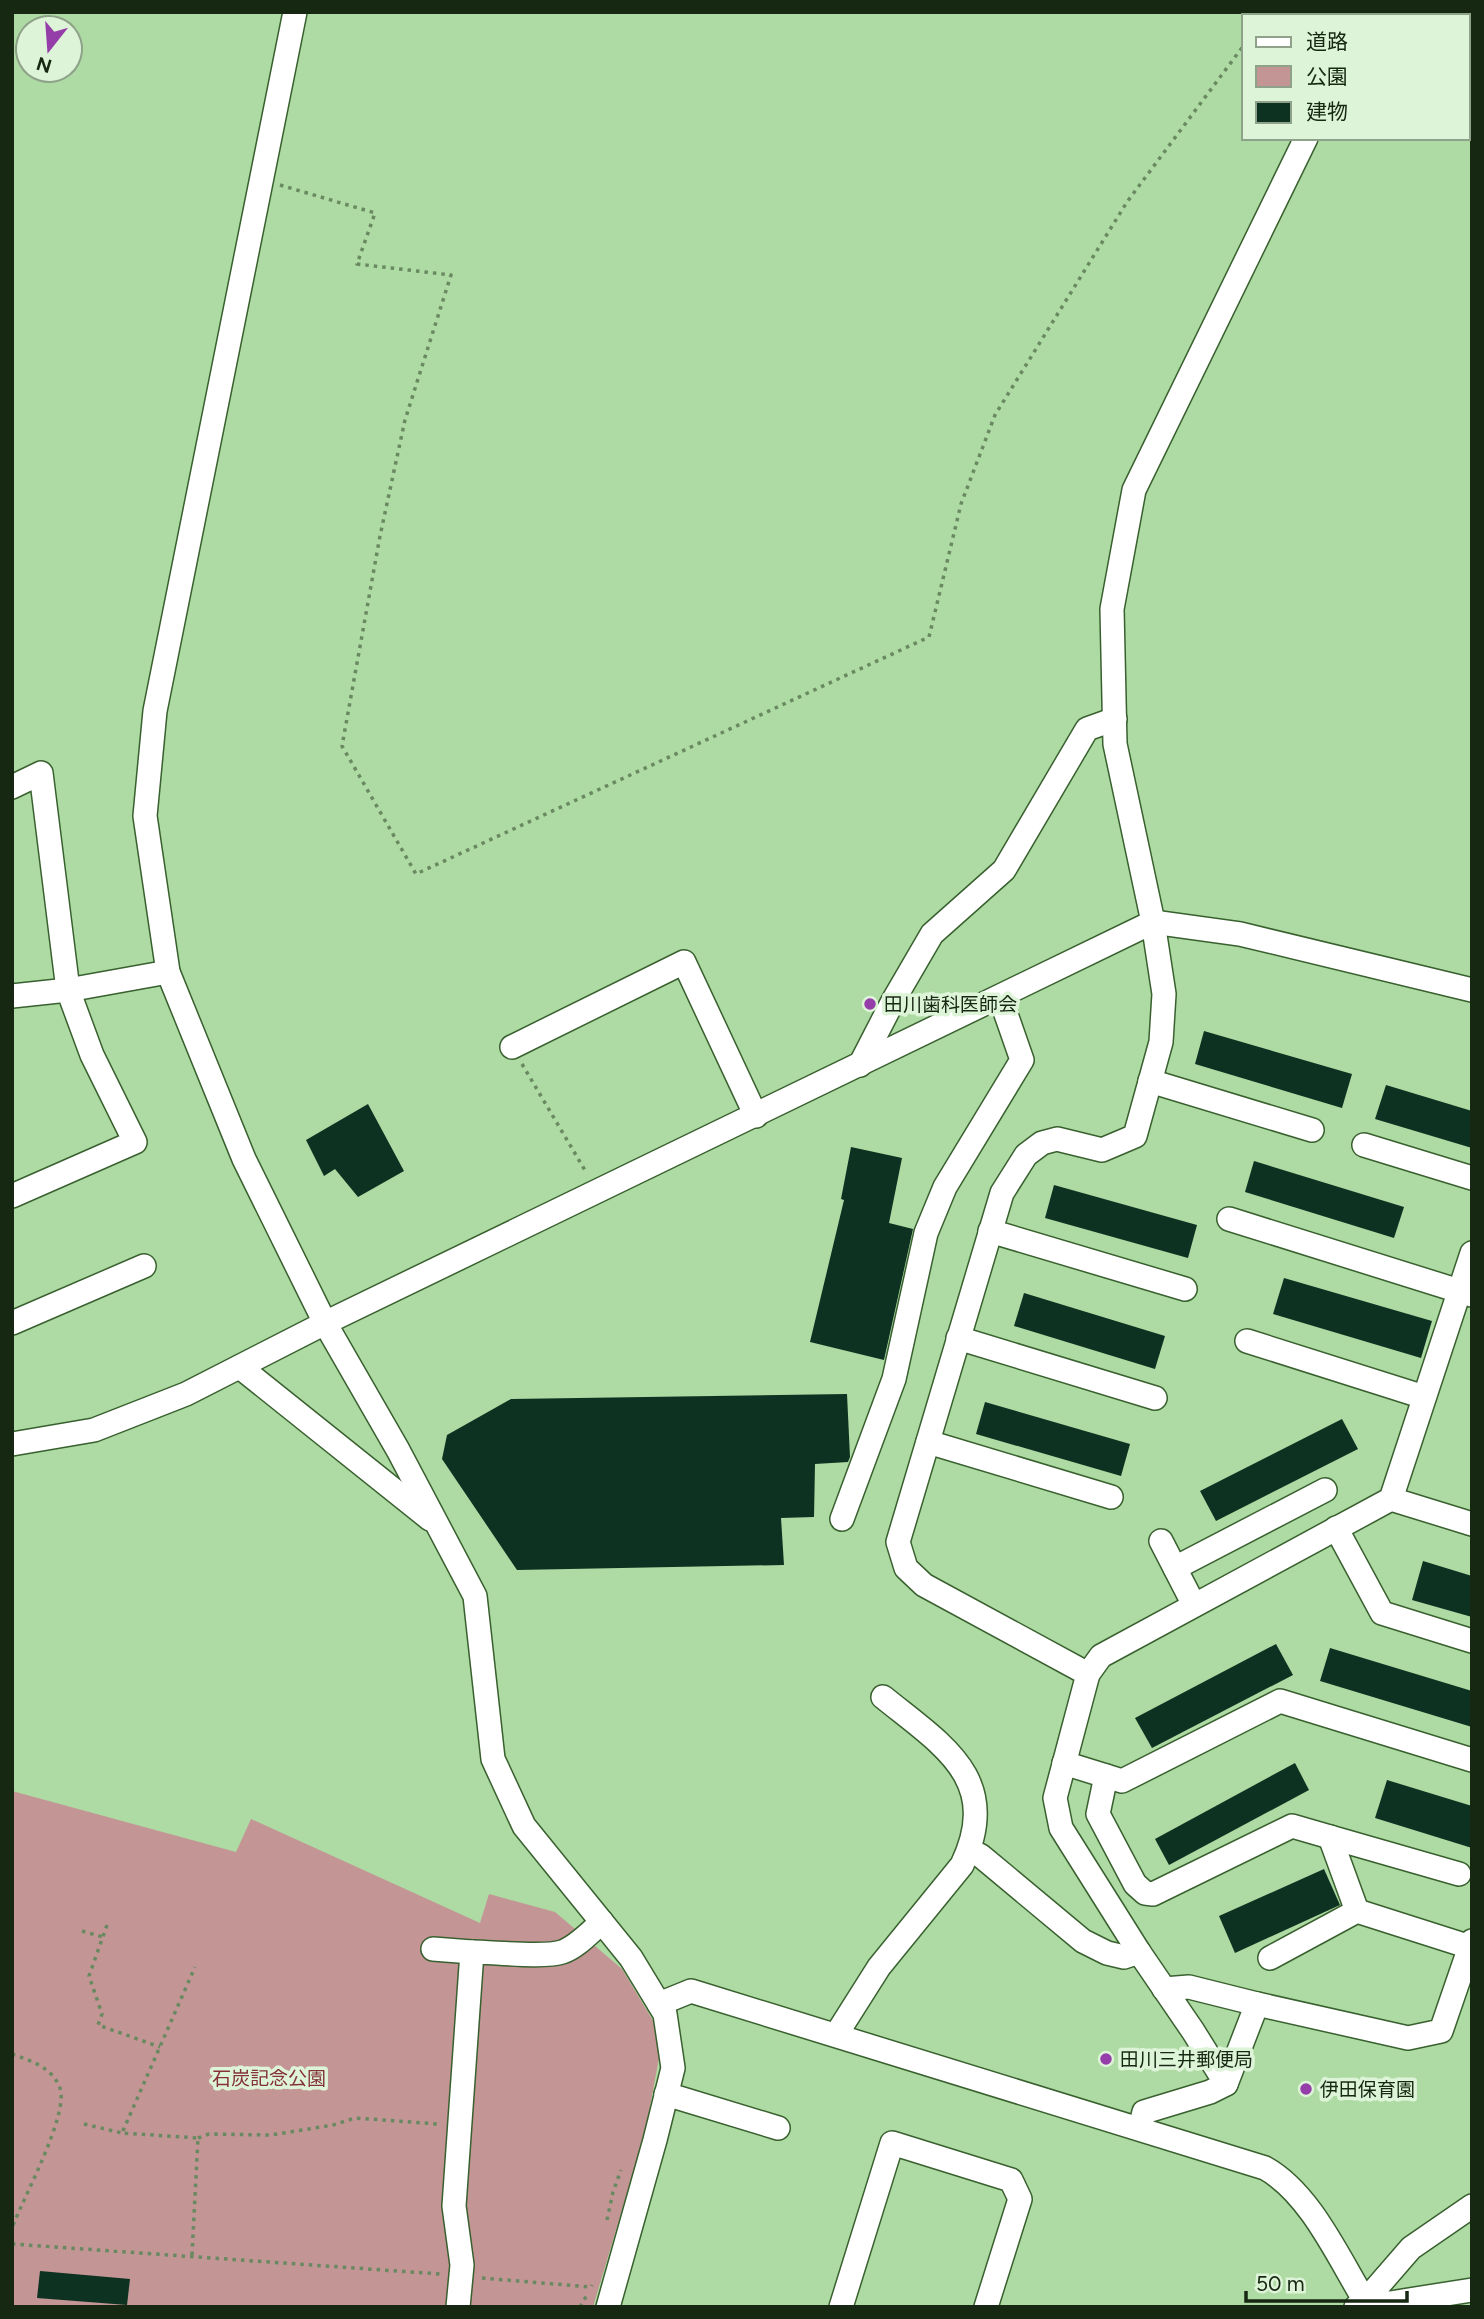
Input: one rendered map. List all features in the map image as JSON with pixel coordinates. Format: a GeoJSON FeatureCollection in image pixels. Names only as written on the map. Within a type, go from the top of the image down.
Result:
{"type":"FeatureCollection","features":[{"type":"Feature","properties":{"kind":"street"},"geometry":{"type":"LineString","coordinates":[[295,12],[155,711],[145,816],[168,972],[242,1153],[325,1323],[398,1450],[475,1596],[493,1759],[524,1826],[631,1958],[665,2014],[673,2068],[608,2307]]}},
{"type":"Feature","properties":{"kind":"street"},"geometry":{"type":"LineString","coordinates":[[1088,1674],[924,1585],[906,1568],[898,1542],[1002,1193],[1026,1155],[1042,1143],[1057,1139],[1102,1150],[1135,1136],[1161,1042],[1164,993],[1153,922],[1115,744],[1112,609],[1133,490],[1305,140]]}},
{"type":"Feature","properties":{"kind":"street"},"geometry":{"type":"LineString","coordinates":[[860,1065],[932,934],[1004,870],[1087,729],[1115,719]]}},
{"type":"Feature","properties":{"kind":"street"},"geometry":{"type":"LineString","coordinates":[[12,787],[41,773],[68,990],[92,1055],[135,1142],[12,1196]]}},
{"type":"Feature","properties":{"kind":"street"},"geometry":{"type":"LineString","coordinates":[[12,1444],[93,1430],[187,1394],[325,1323],[1153,922],[1240,934],[1472,990]]}},
{"type":"Feature","properties":{"kind":"street"},"geometry":{"type":"LineString","coordinates":[[513,1047],[684,962],[756,1116]]}},
{"type":"Feature","properties":{"kind":"street"},"geometry":{"type":"LineString","coordinates":[[12,996],[68,990],[168,972]]}},
{"type":"Feature","properties":{"kind":"street"},"geometry":{"type":"LineString","coordinates":[[842,1520],[894,1379],[926,1233],[945,1187],[1022,1060],[1000,997]]}},
{"type":"Feature","properties":{"kind":"street"},"geometry":{"type":"LineString","coordinates":[[1150,1081],[1312,1129]]}},
{"type":"Feature","properties":{"kind":"street"},"geometry":{"type":"LineString","coordinates":[[1364,1144],[1472,1178]]}},
{"type":"Feature","properties":{"kind":"street"},"geometry":{"type":"LineString","coordinates":[[1229,1220],[1465,1293]]}},
{"type":"Feature","properties":{"kind":"street"},"geometry":{"type":"LineString","coordinates":[[990,1231],[1185,1289]]}},
{"type":"Feature","properties":{"kind":"street"},"geometry":{"type":"LineString","coordinates":[[1226,2084],[1061,1828],[1055,1798],[1088,1674],[1101,1656],[1391,1499],[1424,1396],[1465,1293],[1472,1253]]}},
{"type":"Feature","properties":{"kind":"street"},"geometry":{"type":"LineString","coordinates":[[12,1323],[144,1266]]}},
{"type":"Feature","properties":{"kind":"street"},"geometry":{"type":"LineString","coordinates":[[958,1338],[1155,1398]]}},
{"type":"Feature","properties":{"kind":"street"},"geometry":{"type":"LineString","coordinates":[[1247,1341],[1424,1396]]}},
{"type":"Feature","properties":{"kind":"street"},"geometry":{"type":"LineString","coordinates":[[240,1367],[438,1526]]}},
{"type":"Feature","properties":{"kind":"street"},"geometry":{"type":"LineString","coordinates":[[928,1441],[1111,1497]]}},
{"type":"Feature","properties":{"kind":"street"},"geometry":{"type":"LineString","coordinates":[[1175,1568],[1325,1490]]}},
{"type":"Feature","properties":{"kind":"street"},"geometry":{"type":"LineString","coordinates":[[1391,1499],[1472,1524]]}},
{"type":"Feature","properties":{"kind":"street"},"geometry":{"type":"LineString","coordinates":[[1336,1528],[1382,1613],[1472,1641]]}},
{"type":"Feature","properties":{"kind":"street"},"geometry":{"type":"LineString","coordinates":[[1161,1541],[1194,1605]]}},
{"type":"Feature","properties":{"kind":"street"},"geometry":{"type":"LineString","coordinates":[[836,2035],[880,1967],[962,1865],[969,1850],[975,1809],[973,1787],[962,1768],[883,1697]]}},
{"type":"Feature","properties":{"kind":"street"},"geometry":{"type":"LineString","coordinates":[[1064,1763],[1122,1781],[1280,1701],[1472,1760]]}},
{"type":"Feature","properties":{"kind":"street"},"geometry":{"type":"LineString","coordinates":[[1106,1776],[1098,1814],[1135,1884],[1145,1893],[1153,1894],[1292,1826],[1458,1874]]}},
{"type":"Feature","properties":{"kind":"street"},"geometry":{"type":"LineString","coordinates":[[1330,1837],[1357,1911]]}},
{"type":"Feature","properties":{"kind":"street"},"geometry":{"type":"LineString","coordinates":[[969,1850],[981,1856],[1083,1941],[1107,1953],[1124,1956],[1139,1952]]}},
{"type":"Feature","properties":{"kind":"street"},"geometry":{"type":"LineString","coordinates":[[1164,1989],[1189,1987],[1408,2038],[1441,2031],[1471,1944],[1357,1911],[1270,1958]]}},
{"type":"Feature","properties":{"kind":"street"},"geometry":{"type":"LineString","coordinates":[[433,1949],[550,1955],[573,1946],[601,1922]]}},
{"type":"Feature","properties":{"kind":"street"},"geometry":{"type":"LineString","coordinates":[[458,2307],[463,2265],[454,2206],[472,1952]]}},
{"type":"Feature","properties":{"kind":"street"},"geometry":{"type":"LineString","coordinates":[[659,2004],[691,1992],[1265,2168],[1282,2177],[1308,2207],[1360,2304]]}},
{"type":"Feature","properties":{"kind":"street"},"geometry":{"type":"LineString","coordinates":[[1140,2128],[1144,2112],[1210,2092],[1226,2084],[1257,2004]]}},
{"type":"Feature","properties":{"kind":"street"},"geometry":{"type":"LineString","coordinates":[[666,2094],[778,2128]]}},
{"type":"Feature","properties":{"kind":"street"},"geometry":{"type":"LineString","coordinates":[[841,2307],[892,2143],[1011,2180],[1020,2199],[986,2307]]}},
{"type":"Feature","properties":{"kind":"street"},"geometry":{"type":"LineString","coordinates":[[1360,2304],[1412,2248],[1472,2206]]}},
{"type":"Feature","properties":{"kind":"street"},"geometry":{"type":"LineString","coordinates":[[1360,2304],[1390,2303],[1472,2290]]}},
{"type":"Feature","properties":{"kind":"path"},"geometry":{"type":"LineString","coordinates":[[276,183],[375,213],[357,264],[451,275],[405,420],[380,536],[342,746],[416,874],[929,637],[961,504],[995,415],[1126,202],[1242,47]]}},
{"type":"Feature","properties":{"kind":"path"},"geometry":{"type":"LineString","coordinates":[[513,1047],[598,1192]]}},
{"type":"Feature","properties":{"kind":"path"},"geometry":{"type":"LineString","coordinates":[[107,1925],[89,1976],[102,2014],[98,2025],[160,2048]]}},
{"type":"Feature","properties":{"kind":"path"},"geometry":{"type":"LineString","coordinates":[[82,1931],[103,1937]]}},
{"type":"Feature","properties":{"kind":"path"},"geometry":{"type":"LineString","coordinates":[[122,2133],[195,1966]]}},
{"type":"Feature","properties":{"kind":"path"},"geometry":{"type":"LineString","coordinates":[[12,2054],[43,2067],[52,2075],[60,2089],[61,2110],[12,2228]]}},
{"type":"Feature","properties":{"kind":"path"},"geometry":{"type":"LineString","coordinates":[[84,2124],[122,2133],[198,2138],[209,2134],[270,2135],[355,2118],[440,2124]]}},
{"type":"Feature","properties":{"kind":"path"},"geometry":{"type":"LineString","coordinates":[[192,2255],[198,2138]]}},
{"type":"Feature","properties":{"kind":"green space","name":"石炭記念公園"},"geometry":{"type":"Polygon","coordinates":[[[12,1791],[236,1852],[251,1819],[480,1923],[489,1894],[555,1912],[622,1969],[655,2024],[660,2053],[645,2133],[593,2307],[12,2307],[12,1791]]]}},
{"type":"Feature","properties":{"kind":"building"},"geometry":{"type":"Polygon","coordinates":[[[1204,1031],[1352,1074],[1342,1108],[1195,1064],[1204,1031]]]}},
{"type":"Feature","properties":{"kind":"building"},"geometry":{"type":"Polygon","coordinates":[[[1386,1085],[1472,1111],[1472,1148],[1375,1119],[1386,1085]]]}},
{"type":"Feature","properties":{"kind":"building"},"geometry":{"type":"Polygon","coordinates":[[[368,1104],[404,1171],[358,1197],[335,1169],[324,1176],[306,1140],[368,1104]]]}},
{"type":"Feature","properties":{"kind":"building"},"geometry":{"type":"Polygon","coordinates":[[[851,1147],[902,1158],[889,1223],[913,1229],[884,1360],[810,1342],[844,1200],[841,1199],[851,1147]]]}},
{"type":"Feature","properties":{"kind":"building"},"geometry":{"type":"Polygon","coordinates":[[[1254,1161],[1404,1207],[1394,1238],[1245,1192],[1254,1161]]]}},
{"type":"Feature","properties":{"kind":"building"},"geometry":{"type":"Polygon","coordinates":[[[1054,1185],[1197,1225],[1188,1258],[1045,1218],[1054,1185]]]}},
{"type":"Feature","properties":{"kind":"building"},"geometry":{"type":"Polygon","coordinates":[[[1284,1278],[1432,1321],[1421,1358],[1273,1314],[1284,1278]]]}},
{"type":"Feature","properties":{"kind":"building"},"geometry":{"type":"Polygon","coordinates":[[[1024,1293],[1165,1336],[1155,1369],[1014,1326],[1024,1293]]]}},
{"type":"Feature","properties":{"kind":"building"},"geometry":{"type":"Polygon","coordinates":[[[847,1394],[850,1457],[848,1462],[815,1464],[814,1517],[781,1518],[784,1565],[517,1570],[442,1459],[447,1435],[511,1399],[847,1394]]]}},
{"type":"Feature","properties":{"kind":"building"},"geometry":{"type":"Polygon","coordinates":[[[985,1402],[1130,1444],[1121,1476],[976,1434],[985,1402]]]}},
{"type":"Feature","properties":{"kind":"building"},"geometry":{"type":"Polygon","coordinates":[[[1342,1419],[1358,1449],[1216,1521],[1200,1491],[1342,1419]]]}},
{"type":"Feature","properties":{"kind":"building"},"geometry":{"type":"Polygon","coordinates":[[[1423,1561],[1472,1576],[1472,1617],[1412,1600],[1423,1561]]]}},
{"type":"Feature","properties":{"kind":"building"},"geometry":{"type":"Polygon","coordinates":[[[1276,1644],[1293,1675],[1152,1748],[1135,1718],[1276,1644]]]}},
{"type":"Feature","properties":{"kind":"building"},"geometry":{"type":"Polygon","coordinates":[[[1330,1648],[1472,1691],[1472,1727],[1320,1681],[1330,1648]]]}},
{"type":"Feature","properties":{"kind":"building"},"geometry":{"type":"Polygon","coordinates":[[[1295,1763],[1309,1790],[1169,1865],[1155,1839],[1295,1763]]]}},
{"type":"Feature","properties":{"kind":"building"},"geometry":{"type":"Polygon","coordinates":[[[1387,1780],[1472,1806],[1472,1848],[1375,1818],[1387,1780]]]}},
{"type":"Feature","properties":{"kind":"building"},"geometry":{"type":"Polygon","coordinates":[[[1324,1869],[1340,1905],[1235,1953],[1219,1916],[1324,1869]]]}},
{"type":"Feature","properties":{"kind":"building"},"geometry":{"type":"Polygon","coordinates":[[[40,2271],[130,2279],[127,2305],[37,2298],[40,2271]]]}},
{"type":"Feature","properties":{"kind":"place","name":"田川歯科医師会"},"geometry":{"type":"Point","coordinates":[870,1004]}},
{"type":"Feature","properties":{"kind":"place","name":"田川三井郵便局"},"geometry":{"type":"Point","coordinates":[1106,2059]}},
{"type":"Feature","properties":{"kind":"place","name":"伊田保育園"},"geometry":{"type":"Point","coordinates":[1306,2089]}}]}
